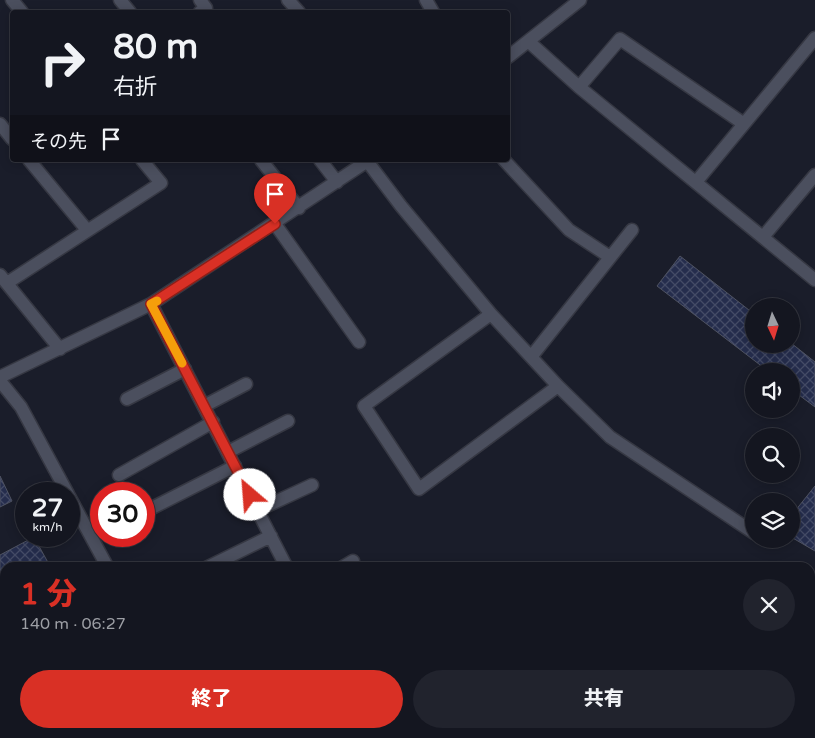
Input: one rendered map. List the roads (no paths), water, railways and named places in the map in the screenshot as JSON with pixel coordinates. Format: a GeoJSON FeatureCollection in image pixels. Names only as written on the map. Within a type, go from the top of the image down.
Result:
{"type":"FeatureCollection","features":[{"type":"Feature","properties":{"kind":"street"},"geometry":{"type":"LineString","coordinates":[[12,0],[20,10]]}},
{"type":"Feature","properties":{"kind":"street"},"geometry":{"type":"LineString","coordinates":[[120,0],[128,10]]}},
{"type":"Feature","properties":{"kind":"street"},"geometry":{"type":"LineString","coordinates":[[200,0],[206,8],[203,10]]}},
{"type":"Feature","properties":{"kind":"street"},"geometry":{"type":"LineString","coordinates":[[288,0],[297,10]]}},
{"type":"Feature","properties":{"kind":"street"},"geometry":{"type":"LineString","coordinates":[[510,55],[580,0]]}},
{"type":"Feature","properties":{"kind":"street"},"geometry":{"type":"LineString","coordinates":[[696,182],[815,38]]}},
{"type":"Feature","properties":{"kind":"street"},"geometry":{"type":"LineString","coordinates":[[579,87],[620,39],[744,124]]}},
{"type":"Feature","properties":{"kind":"street"},"geometry":{"type":"LineString","coordinates":[[528,41],[579,87],[815,280]]}},
{"type":"Feature","properties":{"kind":"street"},"geometry":{"type":"LineString","coordinates":[[0,124],[10,136]]}},
{"type":"Feature","properties":{"kind":"street"},"geometry":{"type":"LineString","coordinates":[[32,162],[86,230]]}},
{"type":"Feature","properties":{"kind":"street"},"geometry":{"type":"LineString","coordinates":[[60,349],[3,279],[160,183],[144,162]]}},
{"type":"Feature","properties":{"kind":"street"},"geometry":{"type":"LineString","coordinates":[[263,162],[298,208]]}},
{"type":"Feature","properties":{"kind":"street"},"geometry":{"type":"LineString","coordinates":[[322,162],[337,182]]}},
{"type":"Feature","properties":{"kind":"street"},"geometry":{"type":"LineString","coordinates":[[61,482],[21,407],[0,379],[151,304],[275,224],[365,162]]}},
{"type":"Feature","properties":{"kind":"street"},"geometry":{"type":"LineString","coordinates":[[369,162],[401,206],[491,314],[558,386],[610,437],[745,527]]}},
{"type":"Feature","properties":{"kind":"street"},"geometry":{"type":"LineString","coordinates":[[506,162],[569,230],[610,257]]}},
{"type":"Feature","properties":{"kind":"street"},"geometry":{"type":"LineString","coordinates":[[763,237],[815,175]]}},
{"type":"Feature","properties":{"kind":"street"},"geometry":{"type":"LineString","coordinates":[[275,224],[359,342]]}},
{"type":"Feature","properties":{"kind":"street"},"geometry":{"type":"LineString","coordinates":[[531,357],[632,230]]}},
{"type":"Feature","properties":{"kind":"street"},"geometry":{"type":"LineString","coordinates":[[151,304],[284,562]]}},
{"type":"Feature","properties":{"kind":"street"},"geometry":{"type":"LineString","coordinates":[[491,314],[364,406],[419,490],[558,386]]}},
{"type":"Feature","properties":{"kind":"street"},"geometry":{"type":"LineString","coordinates":[[127,398],[185,369]]}},
{"type":"Feature","properties":{"kind":"street"},"geometry":{"type":"LineString","coordinates":[[204,406],[246,384]]}},
{"type":"Feature","properties":{"kind":"street"},"geometry":{"type":"LineString","coordinates":[[120,475],[213,422]]}},
{"type":"Feature","properties":{"kind":"street"},"geometry":{"type":"LineString","coordinates":[[228,452],[288,422]]}},
{"type":"Feature","properties":{"kind":"street"},"geometry":{"type":"LineString","coordinates":[[155,506],[235,466]]}},
{"type":"Feature","properties":{"kind":"street"},"geometry":{"type":"LineString","coordinates":[[258,510],[312,485]]}},
{"type":"Feature","properties":{"kind":"street"},"geometry":{"type":"LineString","coordinates":[[80,517],[105,562]]}},
{"type":"Feature","properties":{"kind":"street"},"geometry":{"type":"LineString","coordinates":[[218,562],[271,536]]}}]}
